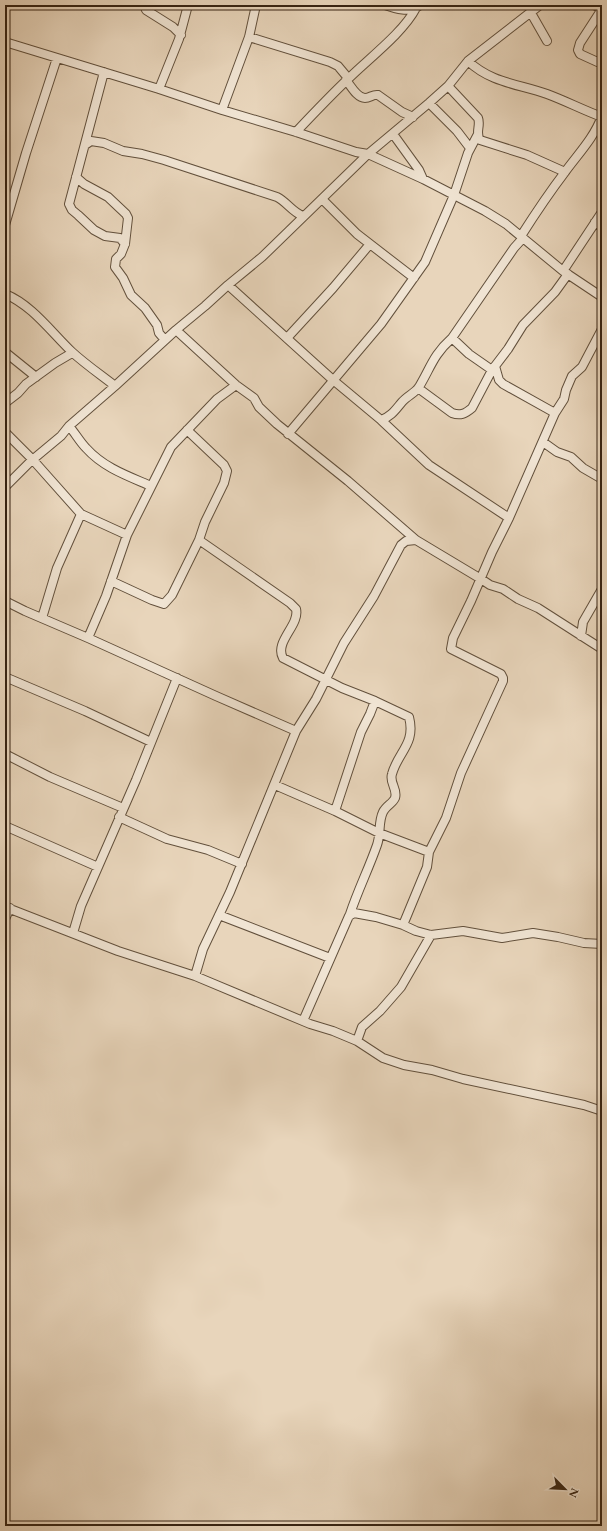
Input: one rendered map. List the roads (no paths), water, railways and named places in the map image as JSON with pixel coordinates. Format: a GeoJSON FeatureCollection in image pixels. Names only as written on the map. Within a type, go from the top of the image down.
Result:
{"type":"FeatureCollection","features":[{"type":"Feature","properties":{"kind":"street"},"geometry":{"type":"LineString","coordinates":[[144,5],[146,10],[173,26],[181,35]]}},
{"type":"Feature","properties":{"kind":"street"},"geometry":{"type":"LineString","coordinates":[[159,89],[181,35],[188,5]]}},
{"type":"Feature","properties":{"kind":"street"},"geometry":{"type":"LineString","coordinates":[[222,110],[249,37],[256,5]]}},
{"type":"Feature","properties":{"kind":"street"},"geometry":{"type":"LineString","coordinates":[[385,5],[401,10],[418,6]]}},
{"type":"Feature","properties":{"kind":"street"},"geometry":{"type":"LineString","coordinates":[[5,487],[61,436],[69,426],[176,330],[262,257],[368,154],[448,86],[468,61],[540,5]]}},
{"type":"Feature","properties":{"kind":"street"},"geometry":{"type":"LineString","coordinates":[[594,5],[602,9],[580,43],[578,50],[582,55],[602,64]]}},
{"type":"Feature","properties":{"kind":"street"},"geometry":{"type":"LineString","coordinates":[[296,132],[347,79],[398,31],[412,16],[418,6]]}},
{"type":"Feature","properties":{"kind":"street"},"geometry":{"type":"LineString","coordinates":[[531,13],[547,41]]}},
{"type":"Feature","properties":{"kind":"street"},"geometry":{"type":"LineString","coordinates":[[249,37],[330,62],[338,66],[360,97],[364,98],[375,95],[378,96],[402,112],[413,117]]}},
{"type":"Feature","properties":{"kind":"street"},"geometry":{"type":"LineString","coordinates":[[5,42],[159,89],[356,152],[368,154],[423,179],[485,211],[602,297]]}},
{"type":"Feature","properties":{"kind":"street"},"geometry":{"type":"LineString","coordinates":[[5,225],[6,216],[32,132],[57,58]]}},
{"type":"Feature","properties":{"kind":"street"},"geometry":{"type":"LineString","coordinates":[[381,420],[389,417],[406,397],[418,388],[436,355],[452,338],[565,172],[590,139],[598,127],[602,117],[550,95],[493,78],[478,70],[468,61]]}},
{"type":"Feature","properties":{"kind":"street"},"geometry":{"type":"LineString","coordinates":[[104,72],[69,202],[70,209],[98,233],[105,236],[120,238],[125,244]]}},
{"type":"Feature","properties":{"kind":"street"},"geometry":{"type":"LineString","coordinates":[[288,434],[380,324],[425,262],[454,195],[470,148],[478,134],[480,122],[448,86]]}},
{"type":"Feature","properties":{"kind":"street"},"geometry":{"type":"LineString","coordinates":[[429,103],[457,131],[470,148]]}},
{"type":"Feature","properties":{"kind":"street"},"geometry":{"type":"LineString","coordinates":[[393,134],[399,145],[419,170],[423,179]]}},
{"type":"Feature","properties":{"kind":"street"},"geometry":{"type":"LineString","coordinates":[[478,134],[478,138],[483,141],[527,155],[565,172]]}},
{"type":"Feature","properties":{"kind":"street"},"geometry":{"type":"LineString","coordinates":[[85,145],[91,141],[104,143],[123,151],[142,154],[203,172],[277,197],[284,201],[297,214],[303,216]]}},
{"type":"Feature","properties":{"kind":"street"},"geometry":{"type":"LineString","coordinates":[[76,177],[84,184],[108,197],[126,214],[128,222],[125,244],[121,254],[116,259],[115,269],[123,278],[131,295],[145,308],[157,325],[159,333],[165,340]]}},
{"type":"Feature","properties":{"kind":"street"},"geometry":{"type":"LineString","coordinates":[[322,199],[370,244],[414,278]]}},
{"type":"Feature","properties":{"kind":"street"},"geometry":{"type":"LineString","coordinates":[[418,388],[443,408],[456,415],[464,414],[472,408],[494,368],[523,325],[555,292],[566,272],[599,225],[602,212]]}},
{"type":"Feature","properties":{"kind":"street"},"geometry":{"type":"LineString","coordinates":[[287,338],[333,288],[370,244]]}},
{"type":"Feature","properties":{"kind":"street"},"geometry":{"type":"LineString","coordinates":[[228,285],[333,380],[381,420],[429,465],[509,518]]}},
{"type":"Feature","properties":{"kind":"street"},"geometry":{"type":"LineString","coordinates":[[5,294],[11,296],[35,314],[72,352],[115,386]]}},
{"type":"Feature","properties":{"kind":"street"},"geometry":{"type":"LineString","coordinates":[[403,924],[427,867],[429,852],[446,818],[470,751],[503,681],[500,674],[453,650],[451,648],[453,638],[509,518],[555,413],[564,399],[572,376],[582,367],[602,329]]}},
{"type":"Feature","properties":{"kind":"street"},"geometry":{"type":"LineString","coordinates":[[176,330],[236,386],[254,398],[259,407],[288,434],[342,477],[416,540],[490,585],[501,588],[518,599],[538,608],[602,649]]}},
{"type":"Feature","properties":{"kind":"street"},"geometry":{"type":"LineString","coordinates":[[452,338],[469,354],[494,368],[499,380]]}},
{"type":"Feature","properties":{"kind":"street"},"geometry":{"type":"LineString","coordinates":[[5,352],[36,377]]}},
{"type":"Feature","properties":{"kind":"street"},"geometry":{"type":"LineString","coordinates":[[5,403],[18,393],[26,384],[72,352]]}},
{"type":"Feature","properties":{"kind":"street"},"geometry":{"type":"LineString","coordinates":[[488,378],[499,380],[511,390],[555,413]]}},
{"type":"Feature","properties":{"kind":"street"},"geometry":{"type":"LineString","coordinates":[[88,638],[106,596],[126,535],[171,447],[217,399],[236,386]]}},
{"type":"Feature","properties":{"kind":"street"},"geometry":{"type":"LineString","coordinates":[[69,426],[86,448],[103,463],[110,468],[151,486]]}},
{"type":"Feature","properties":{"kind":"street"},"geometry":{"type":"LineString","coordinates":[[111,581],[160,604],[167,602],[172,595],[199,540],[205,522],[224,483],[227,471],[224,465],[187,430]]}},
{"type":"Feature","properties":{"kind":"street"},"geometry":{"type":"LineString","coordinates":[[5,432],[33,460],[81,514],[126,535]]}},
{"type":"Feature","properties":{"kind":"street"},"geometry":{"type":"LineString","coordinates":[[543,442],[558,452],[570,457],[583,468],[602,479]]}},
{"type":"Feature","properties":{"kind":"street"},"geometry":{"type":"LineString","coordinates":[[42,618],[57,568],[81,514]]}},
{"type":"Feature","properties":{"kind":"street"},"geometry":{"type":"LineString","coordinates":[[199,540],[222,554],[294,606],[296,614],[282,646],[281,656],[285,660],[409,718],[411,733],[409,741],[395,766],[391,779],[396,792],[395,798],[383,812],[378,843],[350,914],[303,1021]]}},
{"type":"Feature","properties":{"kind":"street"},"geometry":{"type":"LineString","coordinates":[[195,976],[204,949],[242,864],[261,815],[275,786],[296,731],[326,680],[344,643],[374,596],[402,545],[406,541],[416,540]]}},
{"type":"Feature","properties":{"kind":"street"},"geometry":{"type":"LineString","coordinates":[[581,636],[583,622],[602,589]]}},
{"type":"Feature","properties":{"kind":"street"},"geometry":{"type":"LineString","coordinates":[[5,601],[296,731]]}},
{"type":"Feature","properties":{"kind":"street"},"geometry":{"type":"LineString","coordinates":[[5,678],[85,711],[152,742]]}},
{"type":"Feature","properties":{"kind":"street"},"geometry":{"type":"LineString","coordinates":[[73,933],[81,906],[152,742],[177,678]]}},
{"type":"Feature","properties":{"kind":"street"},"geometry":{"type":"LineString","coordinates":[[335,811],[361,732],[375,701]]}},
{"type":"Feature","properties":{"kind":"street"},"geometry":{"type":"LineString","coordinates":[[5,754],[57,780],[123,808]]}},
{"type":"Feature","properties":{"kind":"street"},"geometry":{"type":"LineString","coordinates":[[275,786],[335,811],[379,833],[429,852]]}},
{"type":"Feature","properties":{"kind":"street"},"geometry":{"type":"LineString","coordinates":[[119,817],[167,839],[208,850],[242,864]]}},
{"type":"Feature","properties":{"kind":"street"},"geometry":{"type":"LineString","coordinates":[[5,826],[98,867]]}},
{"type":"Feature","properties":{"kind":"street"},"geometry":{"type":"LineString","coordinates":[[5,919],[7,907],[118,951],[195,976],[320,1028],[333,1031],[357,1041],[382,1058],[404,1065],[546,1096],[602,1111]]}},
{"type":"Feature","properties":{"kind":"street"},"geometry":{"type":"LineString","coordinates":[[350,914],[357,913],[403,924],[416,931],[431,935],[464,932],[502,938],[533,933],[584,943],[602,944]]}},
{"type":"Feature","properties":{"kind":"street"},"geometry":{"type":"LineString","coordinates":[[219,915],[330,958]]}},
{"type":"Feature","properties":{"kind":"street"},"geometry":{"type":"LineString","coordinates":[[357,1041],[362,1027],[380,1011],[401,987],[431,935]]}}]}
